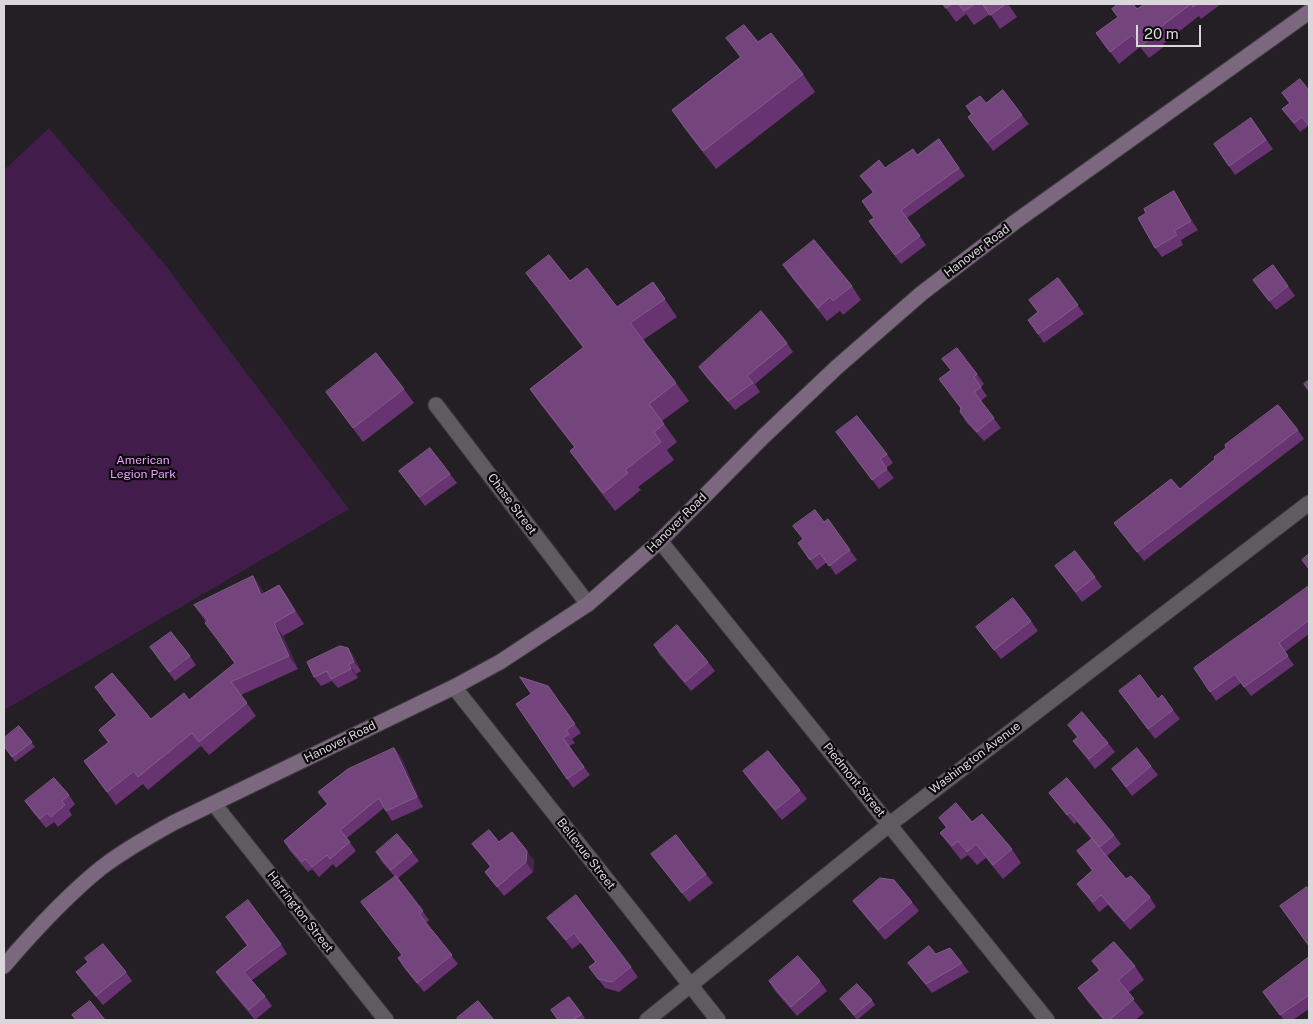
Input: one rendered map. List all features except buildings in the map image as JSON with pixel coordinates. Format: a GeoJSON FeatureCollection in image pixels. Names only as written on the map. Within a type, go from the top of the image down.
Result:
{"type":"FeatureCollection","features":[{"type":"Feature","properties":{"kind":"main road","name":"Hanover Road"},"geometry":{"type":"LineString","coordinates":[[4,966],[68,896],[102,867],[140,842],[454,687],[500,662],[588,604],[660,541],[763,437],[837,367],[922,293],[1015,222],[1308,16]]}},
{"type":"Feature","properties":{"kind":"street","name":"Chase Street"},"geometry":{"type":"LineString","coordinates":[[436,405],[588,604]]}},
{"type":"Feature","properties":{"kind":"street","name":"Washington Avenue"},"geometry":{"type":"LineString","coordinates":[[647,1020],[890,824],[1309,503]]}},
{"type":"Feature","properties":{"kind":"street","name":"Piedmont Street"},"geometry":{"type":"LineString","coordinates":[[660,541],[1047,1020]]}},
{"type":"Feature","properties":{"kind":"street","name":"Bellevue Street"},"geometry":{"type":"LineString","coordinates":[[454,687],[718,1020]]}},
{"type":"Feature","properties":{"kind":"street","name":"Harrington Street"},"geometry":{"type":"LineString","coordinates":[[214,804],[386,1020]]}},
{"type":"Feature","properties":{"kind":"green space","name":"American Legion Park"},"geometry":{"type":"Polygon","coordinates":[[[49,128],[166,266],[349,509],[4,710],[4,170],[49,128]]]}}]}
